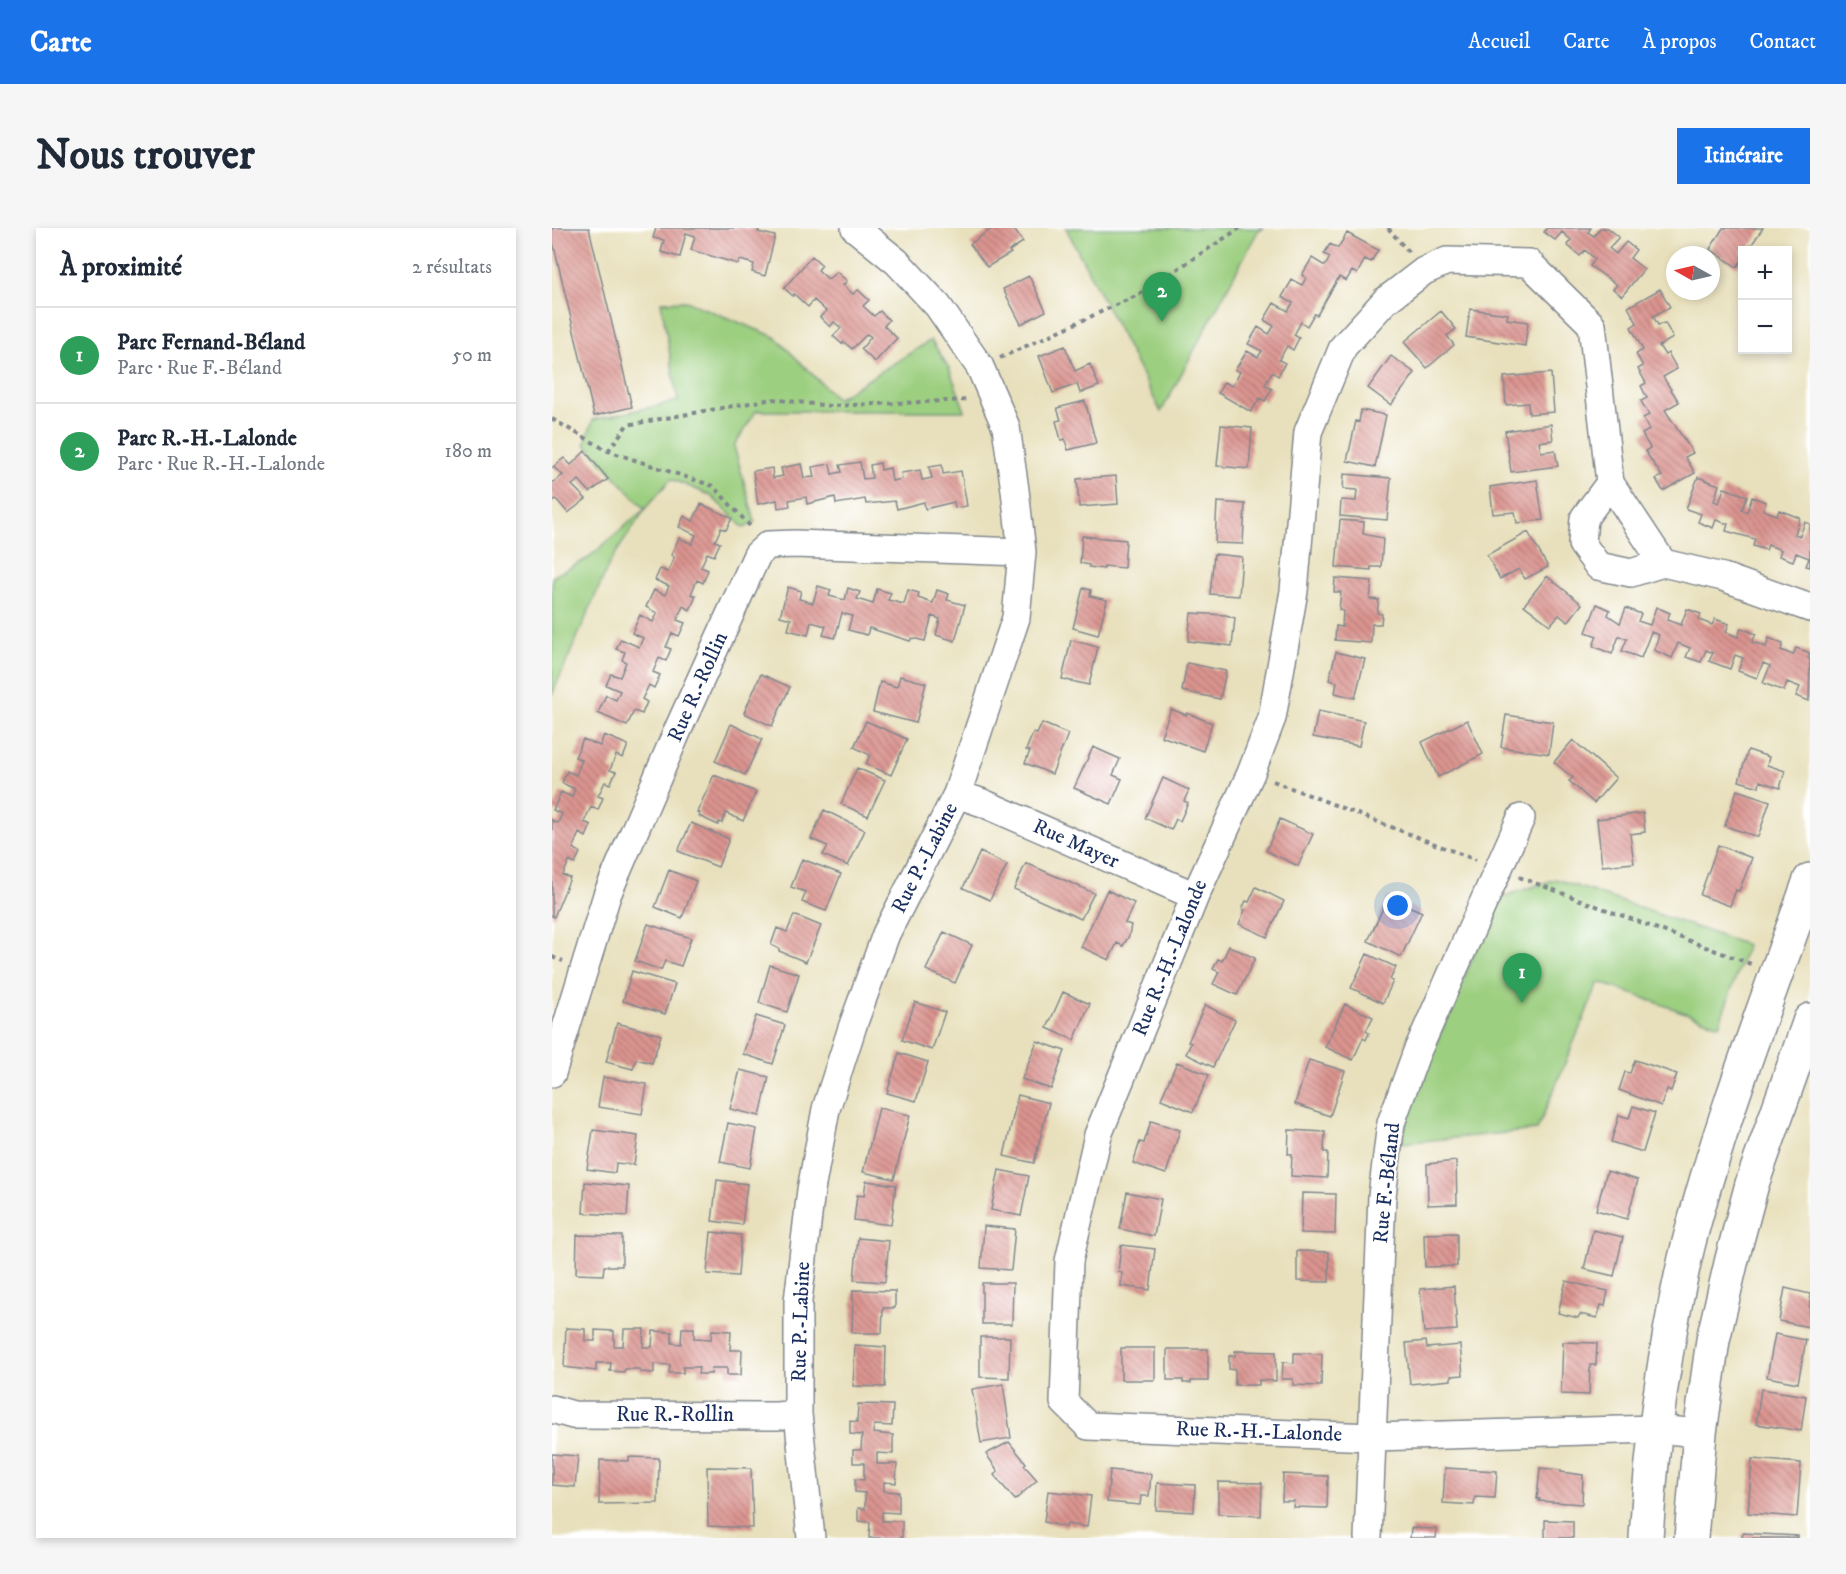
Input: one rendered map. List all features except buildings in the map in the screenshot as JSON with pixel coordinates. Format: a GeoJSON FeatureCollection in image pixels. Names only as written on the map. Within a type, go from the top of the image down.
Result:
{"type":"FeatureCollection","features":[{"type":"Feature","properties":{"kind":"main road"},"geometry":{"type":"LineString","coordinates":[[1646,1538],[1655,1429],[1688,1247],[1712,1163],[1753,1038],[1810,880]]}},
{"type":"Feature","properties":{"kind":"main road"},"geometry":{"type":"LineString","coordinates":[[1691,1538],[1700,1432],[1713,1340],[1752,1184],[1810,1020]]}},
{"type":"Feature","properties":{"kind":"street","name":"Rue P.-Labine"},"geometry":{"type":"LineString","coordinates":[[811,1538],[798,1414],[798,1301],[811,1190],[826,1109],[886,934],[957,794],[1016,618],[1022,552],[1016,489],[1006,427],[980,367],[938,306],[897,262],[855,228]]}},
{"type":"Feature","properties":{"kind":"street","name":"Rue R.-H.-Lalonde"},"geometry":{"type":"LineString","coordinates":[[1663,563],[1610,483],[1592,325],[1529,263],[1447,261],[1424,271],[1385,302],[1342,347],[1308,432],[1294,591],[1272,718],[1251,773],[1195,896],[1098,1135],[1069,1261],[1064,1402],[1088,1426],[1373,1437],[1655,1429],[1700,1432]]}},
{"type":"Feature","properties":{"kind":"street"},"geometry":{"type":"LineString","coordinates":[[1610,483],[1584,518],[1581,544],[1598,567],[1631,573],[1663,563],[1723,576],[1810,608]]}},
{"type":"Feature","properties":{"kind":"street"},"geometry":{"type":"LineString","coordinates":[[768,545],[1022,552]]}},
{"type":"Feature","properties":{"kind":"street","name":"Rue R.-Rollin"},"geometry":{"type":"LineString","coordinates":[[552,1073],[607,895],[757,555],[768,545]]}},
{"type":"Feature","properties":{"kind":"street","name":"Rue Mayer"},"geometry":{"type":"LineString","coordinates":[[957,794],[983,803],[1195,896]]}},
{"type":"Feature","properties":{"kind":"street","name":"Rue F.-Béland"},"geometry":{"type":"LineString","coordinates":[[1368,1538],[1382,1196],[1391,1123],[1416,1054],[1521,818]]}},
{"type":"Feature","properties":{"kind":"street","name":"Rue R.-Rollin"},"geometry":{"type":"LineString","coordinates":[[552,1409],[573,1415],[777,1416],[798,1414]]}},
{"type":"Feature","properties":{"kind":"path"},"geometry":{"type":"LineString","coordinates":[[1000,358],[1138,295],[1240,228]]}},
{"type":"Feature","properties":{"kind":"path"},"geometry":{"type":"LineString","coordinates":[[1388,228],[1424,271]]}},
{"type":"Feature","properties":{"kind":"path"},"geometry":{"type":"LineString","coordinates":[[608,451],[627,425],[772,399],[830,406],[994,399]]}},
{"type":"Feature","properties":{"kind":"path"},"geometry":{"type":"LineString","coordinates":[[552,419],[608,451],[713,486],[768,545]]}},
{"type":"Feature","properties":{"kind":"path"},"geometry":{"type":"LineString","coordinates":[[1251,773],[1497,869],[1777,974]]}},
{"type":"Feature","properties":{"kind":"green space"},"geometry":{"type":"Polygon","coordinates":[[[1066,228],[1264,228],[1258,231],[1161,412],[1066,228]]]}},
{"type":"Feature","properties":{"kind":"green space"},"geometry":{"type":"Polygon","coordinates":[[[686,301],[775,337],[837,399],[931,340],[949,368],[965,411],[756,411],[734,446],[755,522],[744,528],[710,495],[671,479],[645,509],[585,444],[593,420],[678,401],[661,302],[686,301]]]}},
{"type":"Feature","properties":{"kind":"green space"},"geometry":{"type":"Polygon","coordinates":[[[645,509],[610,562],[552,695],[552,577],[587,559],[645,509]]]}},
{"type":"Feature","properties":{"kind":"green space"},"geometry":{"type":"Polygon","coordinates":[[[1556,879],[1747,945],[1719,1025],[1599,982],[1537,1130],[1401,1143],[1413,1097],[1490,917],[1505,896],[1556,879]]]}},
{"type":"Feature","properties":{"kind":"place","name":"Parc R.-H.-Lalonde"},"geometry":{"type":"Point","coordinates":[1162,322]}},
{"type":"Feature","properties":{"kind":"place","name":"Parc Fernand-Béland"},"geometry":{"type":"Point","coordinates":[1522,1003]}}]}
